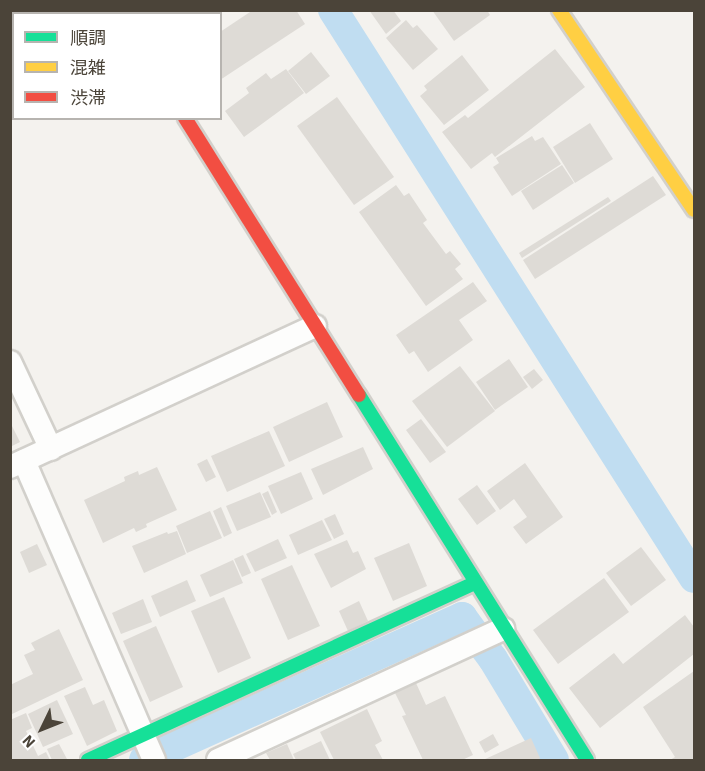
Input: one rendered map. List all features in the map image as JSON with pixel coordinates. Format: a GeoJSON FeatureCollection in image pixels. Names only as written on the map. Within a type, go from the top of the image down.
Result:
{"type":"FeatureCollection","features":[{"type":"Feature","properties":{"kind":"street"},"geometry":{"type":"LineString","coordinates":[[558,10],[694,210]]}},
{"type":"Feature","properties":{"kind":"street"},"geometry":{"type":"LineString","coordinates":[[186,120],[474,584],[486,637],[587,760]]}},
{"type":"Feature","properties":{"kind":"street"},"geometry":{"type":"LineString","coordinates":[[148,746],[17,464],[315,326]]}},
{"type":"Feature","properties":{"kind":"street"},"geometry":{"type":"LineString","coordinates":[[10,363],[51,449]]}},
{"type":"Feature","properties":{"kind":"street"},"geometry":{"type":"LineString","coordinates":[[88,760],[148,746],[474,584]]}},
{"type":"Feature","properties":{"kind":"street"},"geometry":{"type":"LineString","coordinates":[[218,760],[486,637]]}},
{"type":"Feature","properties":{"kind":"building"},"geometry":{"type":"Polygon","coordinates":[[[253,10],[296,10],[305,24],[222,79],[222,31],[253,10]]]}},
{"type":"Feature","properties":{"kind":"building"},"geometry":{"type":"Polygon","coordinates":[[[369,10],[393,10],[401,21],[386,34],[369,10]]]}},
{"type":"Feature","properties":{"kind":"building"},"geometry":{"type":"Polygon","coordinates":[[[432,10],[487,10],[490,15],[454,41],[432,10]]]}},
{"type":"Feature","properties":{"kind":"building"},"geometry":{"type":"Polygon","coordinates":[[[406,20],[413,28],[417,25],[438,49],[413,70],[386,38],[406,20]]]}},
{"type":"Feature","properties":{"kind":"building"},"geometry":{"type":"Polygon","coordinates":[[[555,49],[585,87],[495,157],[492,153],[471,169],[442,132],[465,115],[468,118],[555,49]]]}},
{"type":"Feature","properties":{"kind":"building"},"geometry":{"type":"Polygon","coordinates":[[[311,52],[330,76],[306,94],[288,71],[311,52]]]}},
{"type":"Feature","properties":{"kind":"building"},"geometry":{"type":"Polygon","coordinates":[[[462,55],[489,90],[444,125],[420,96],[427,90],[424,86],[462,55]]]}},
{"type":"Feature","properties":{"kind":"building"},"geometry":{"type":"Polygon","coordinates":[[[286,69],[304,93],[244,137],[225,111],[249,93],[246,88],[266,73],[271,79],[286,69]]]}},
{"type":"Feature","properties":{"kind":"building"},"geometry":{"type":"Polygon","coordinates":[[[337,97],[394,177],[354,205],[297,126],[337,97]]]}},
{"type":"Feature","properties":{"kind":"building"},"geometry":{"type":"Polygon","coordinates":[[[590,123],[613,159],[575,183],[553,147],[590,123]]]}},
{"type":"Feature","properties":{"kind":"building"},"geometry":{"type":"Polygon","coordinates":[[[532,136],[535,141],[543,137],[561,164],[512,196],[493,167],[499,163],[496,158],[532,136]]]}},
{"type":"Feature","properties":{"kind":"building"},"geometry":{"type":"Polygon","coordinates":[[[562,165],[574,183],[533,210],[521,191],[562,165]]]}},
{"type":"Feature","properties":{"kind":"building"},"geometry":{"type":"Polygon","coordinates":[[[653,176],[666,195],[535,279],[523,260],[653,176]]]}},
{"type":"Feature","properties":{"kind":"building"},"geometry":{"type":"Polygon","coordinates":[[[396,185],[404,196],[409,193],[427,220],[423,223],[446,254],[450,251],[461,264],[455,269],[463,279],[426,306],[359,212],[396,185]]]}},
{"type":"Feature","properties":{"kind":"building"},"geometry":{"type":"Polygon","coordinates":[[[608,197],[611,201],[522,258],[519,253],[608,197]]]}},
{"type":"Feature","properties":{"kind":"building"},"geometry":{"type":"Polygon","coordinates":[[[473,282],[487,301],[459,320],[473,340],[428,372],[414,351],[409,354],[396,335],[473,282]]]}},
{"type":"Feature","properties":{"kind":"building"},"geometry":{"type":"Polygon","coordinates":[[[509,359],[528,387],[495,410],[476,382],[509,359]]]}},
{"type":"Feature","properties":{"kind":"building"},"geometry":{"type":"Polygon","coordinates":[[[460,366],[495,411],[447,447],[412,401],[460,366]]]}},
{"type":"Feature","properties":{"kind":"building"},"geometry":{"type":"Polygon","coordinates":[[[534,369],[543,380],[532,389],[523,377],[534,369]]]}},
{"type":"Feature","properties":{"kind":"building"},"geometry":{"type":"Polygon","coordinates":[[[327,402],[343,437],[289,462],[273,427],[327,402]]]}},
{"type":"Feature","properties":{"kind":"building"},"geometry":{"type":"Polygon","coordinates":[[[421,419],[446,452],[430,463],[406,430],[421,419]]]}},
{"type":"Feature","properties":{"kind":"building"},"geometry":{"type":"Polygon","coordinates":[[[10,422],[20,442],[10,447],[10,422]]]}},
{"type":"Feature","properties":{"kind":"building"},"geometry":{"type":"Polygon","coordinates":[[[269,431],[285,466],[227,492],[211,456],[269,431]]]}},
{"type":"Feature","properties":{"kind":"building"},"geometry":{"type":"Polygon","coordinates":[[[363,447],[373,469],[323,495],[311,469],[363,447]]]}},
{"type":"Feature","properties":{"kind":"building"},"geometry":{"type":"Polygon","coordinates":[[[207,459],[216,477],[206,482],[197,464],[207,459]]]}},
{"type":"Feature","properties":{"kind":"building"},"geometry":{"type":"Polygon","coordinates":[[[525,463],[563,517],[526,544],[513,527],[527,517],[514,499],[500,510],[487,491],[525,463]]]}},
{"type":"Feature","properties":{"kind":"building"},"geometry":{"type":"Polygon","coordinates":[[[157,467],[177,510],[146,524],[147,527],[136,532],[134,528],[103,543],[84,500],[125,481],[124,477],[138,471],[139,475],[157,467]]]}},
{"type":"Feature","properties":{"kind":"building"},"geometry":{"type":"Polygon","coordinates":[[[301,472],[313,499],[281,514],[268,486],[301,472]]]}},
{"type":"Feature","properties":{"kind":"building"},"geometry":{"type":"Polygon","coordinates":[[[477,485],[496,511],[477,525],[458,499],[477,485]]]}},
{"type":"Feature","properties":{"kind":"building"},"geometry":{"type":"Polygon","coordinates":[[[268,491],[277,512],[272,515],[262,494],[268,491]]]}},
{"type":"Feature","properties":{"kind":"building"},"geometry":{"type":"Polygon","coordinates":[[[260,492],[271,517],[237,531],[226,506],[260,492]]]}},
{"type":"Feature","properties":{"kind":"building"},"geometry":{"type":"Polygon","coordinates":[[[221,507],[232,533],[224,537],[213,511],[221,507]]]}},
{"type":"Feature","properties":{"kind":"building"},"geometry":{"type":"Polygon","coordinates":[[[210,511],[222,538],[187,553],[176,526],[210,511]]]}},
{"type":"Feature","properties":{"kind":"building"},"geometry":{"type":"Polygon","coordinates":[[[335,514],[344,534],[334,539],[324,519],[335,514]]]}},
{"type":"Feature","properties":{"kind":"building"},"geometry":{"type":"Polygon","coordinates":[[[322,520],[332,540],[298,555],[289,535],[322,520]]]}},
{"type":"Feature","properties":{"kind":"building"},"geometry":{"type":"Polygon","coordinates":[[[177,531],[186,554],[144,573],[132,546],[167,532],[168,534],[177,531]]]}},
{"type":"Feature","properties":{"kind":"building"},"geometry":{"type":"Polygon","coordinates":[[[278,539],[287,558],[255,572],[246,554],[278,539]]]}},
{"type":"Feature","properties":{"kind":"building"},"geometry":{"type":"Polygon","coordinates":[[[347,540],[353,553],[358,551],[366,569],[331,588],[314,554],[347,540]]]}},
{"type":"Feature","properties":{"kind":"building"},"geometry":{"type":"Polygon","coordinates":[[[409,543],[427,586],[393,601],[374,558],[409,543]]]}},
{"type":"Feature","properties":{"kind":"building"},"geometry":{"type":"Polygon","coordinates":[[[37,544],[47,565],[29,573],[20,552],[37,544]]]}},
{"type":"Feature","properties":{"kind":"building"},"geometry":{"type":"Polygon","coordinates":[[[641,547],[666,580],[631,606],[606,573],[641,547]]]}},
{"type":"Feature","properties":{"kind":"building"},"geometry":{"type":"Polygon","coordinates":[[[243,555],[251,573],[242,577],[234,559],[243,555]]]}},
{"type":"Feature","properties":{"kind":"building"},"geometry":{"type":"Polygon","coordinates":[[[233,560],[243,583],[210,597],[200,575],[233,560]]]}},
{"type":"Feature","properties":{"kind":"building"},"geometry":{"type":"Polygon","coordinates":[[[292,565],[320,626],[288,640],[261,579],[292,565]]]}},
{"type":"Feature","properties":{"kind":"building"},"geometry":{"type":"Polygon","coordinates":[[[604,578],[629,612],[558,664],[533,630],[604,578]]]}},
{"type":"Feature","properties":{"kind":"building"},"geometry":{"type":"Polygon","coordinates":[[[187,580],[196,601],[160,617],[151,596],[187,580]]]}},
{"type":"Feature","properties":{"kind":"building"},"geometry":{"type":"Polygon","coordinates":[[[224,597],[251,658],[218,673],[191,611],[224,597]]]}},
{"type":"Feature","properties":{"kind":"building"},"geometry":{"type":"Polygon","coordinates":[[[143,599],[152,622],[121,634],[112,613],[143,599]]]}},
{"type":"Feature","properties":{"kind":"building"},"geometry":{"type":"Polygon","coordinates":[[[359,601],[368,621],[348,631],[339,611],[359,601]]]}},
{"type":"Feature","properties":{"kind":"building"},"geometry":{"type":"Polygon","coordinates":[[[685,615],[694,627],[694,654],[600,728],[569,688],[614,653],[623,664],[685,615]]]}},
{"type":"Feature","properties":{"kind":"building"},"geometry":{"type":"Polygon","coordinates":[[[156,626],[183,687],[150,702],[123,641],[156,626]]]}},
{"type":"Feature","properties":{"kind":"building"},"geometry":{"type":"Polygon","coordinates":[[[59,629],[83,680],[10,715],[10,685],[33,674],[24,655],[35,650],[31,643],[59,629]]]}},
{"type":"Feature","properties":{"kind":"building"},"geometry":{"type":"Polygon","coordinates":[[[694,671],[694,760],[670,760],[675,757],[643,707],[694,671]]]}},
{"type":"Feature","properties":{"kind":"building"},"geometry":{"type":"Polygon","coordinates":[[[416,683],[426,705],[445,696],[473,755],[462,760],[423,760],[402,716],[406,715],[395,693],[416,683]]]}},
{"type":"Feature","properties":{"kind":"building"},"geometry":{"type":"Polygon","coordinates":[[[85,687],[93,705],[104,700],[117,731],[87,746],[64,696],[85,687]]]}},
{"type":"Feature","properties":{"kind":"building"},"geometry":{"type":"Polygon","coordinates":[[[57,700],[73,734],[43,747],[28,714],[57,700]]]}},
{"type":"Feature","properties":{"kind":"building"},"geometry":{"type":"Polygon","coordinates":[[[367,709],[382,741],[375,745],[383,760],[334,760],[320,732],[367,709]]]}},
{"type":"Feature","properties":{"kind":"building"},"geometry":{"type":"Polygon","coordinates":[[[26,713],[32,728],[26,731],[38,756],[46,752],[50,760],[10,760],[10,720],[26,713]]]}},
{"type":"Feature","properties":{"kind":"building"},"geometry":{"type":"Polygon","coordinates":[[[493,734],[499,745],[485,753],[479,742],[493,734]]]}},
{"type":"Feature","properties":{"kind":"building"},"geometry":{"type":"Polygon","coordinates":[[[531,738],[540,758],[538,760],[483,760],[531,738]]]}},
{"type":"Feature","properties":{"kind":"building"},"geometry":{"type":"Polygon","coordinates":[[[321,741],[330,760],[296,760],[293,754],[321,741]]]}},
{"type":"Feature","properties":{"kind":"building"},"geometry":{"type":"Polygon","coordinates":[[[59,744],[67,759],[52,760],[47,749],[59,744]]]}},
{"type":"Feature","properties":{"kind":"building"},"geometry":{"type":"Polygon","coordinates":[[[287,744],[294,760],[270,760],[266,753],[287,744]]]}},
{"type":"Feature","properties":{"kind":"waterway"},"geometry":{"type":"LineString","coordinates":[[333,10],[694,578]]}},
{"type":"Feature","properties":{"kind":"waterway"},"geometry":{"type":"LineString","coordinates":[[144,760],[462,617],[493,659],[554,760]]}},
{"type":"Feature","properties":{"kind":"traffic: fast"},"geometry":{"type":"LineString","coordinates":[[359,395],[587,760]]}},
{"type":"Feature","properties":{"kind":"traffic: fast"},"geometry":{"type":"LineString","coordinates":[[88,760],[474,583]]}},
{"type":"Feature","properties":{"kind":"traffic: slow"},"geometry":{"type":"LineString","coordinates":[[559,10],[694,210]]}},
{"type":"Feature","properties":{"kind":"traffic: jam"},"geometry":{"type":"LineString","coordinates":[[186,120],[359,395]]}}]}
